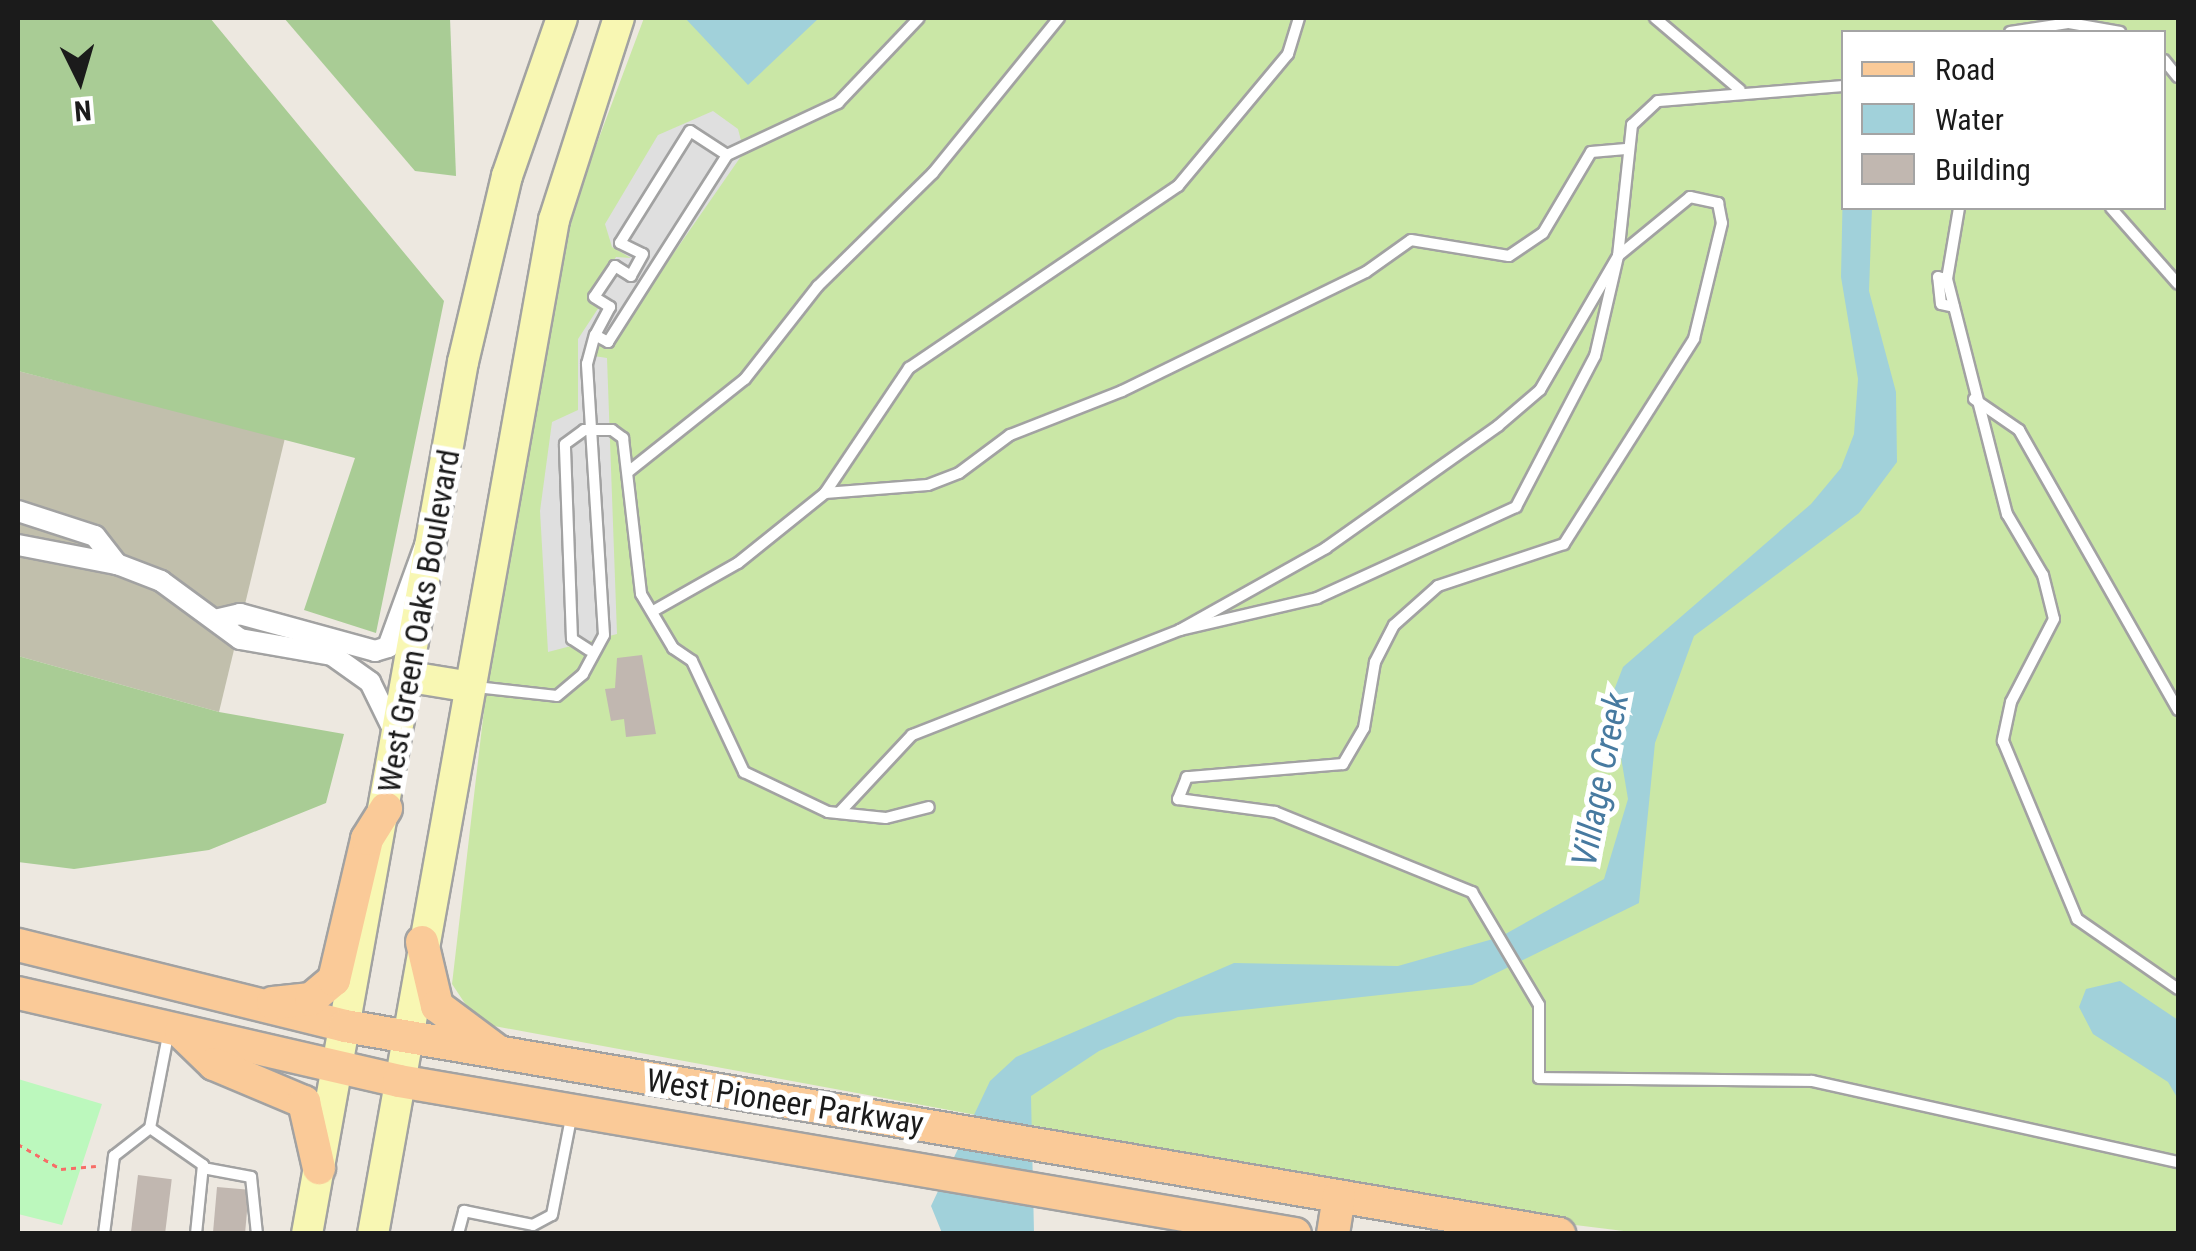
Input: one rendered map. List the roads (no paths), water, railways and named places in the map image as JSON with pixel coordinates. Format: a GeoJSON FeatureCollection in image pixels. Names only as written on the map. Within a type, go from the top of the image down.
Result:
{"type":"FeatureCollection","features":[{"type":"Feature","properties":{"kind":"main road","name":"West Green Oaks Boulevard"},"geometry":{"type":"LineString","coordinates":[[306,1234],[437,526],[507,176],[562,18]]}},
{"type":"Feature","properties":{"kind":"main road","name":"West Green Oaks Boulevard"},"geometry":{"type":"LineString","coordinates":[[374,1234],[465,686],[554,220],[619,18]]}},
{"type":"Feature","properties":{"kind":"main road"},"geometry":{"type":"LineString","coordinates":[[410,677],[465,686]]}},
{"type":"Feature","properties":{"kind":"main road"},"geometry":{"type":"LineString","coordinates":[[246,1002],[311,999],[334,980],[367,838],[386,808]]}},
{"type":"Feature","properties":{"kind":"main road"},"geometry":{"type":"LineString","coordinates":[[422,942],[437,1006],[504,1056]]}},
{"type":"Feature","properties":{"kind":"main road","name":"West Pioneer Parkway"},"geometry":{"type":"LineString","coordinates":[[21,945],[345,1026],[504,1056],[1558,1234]]}},
{"type":"Feature","properties":{"kind":"main road","name":"West Pioneer Parkway"},"geometry":{"type":"LineString","coordinates":[[18,994],[399,1081],[1294,1234]]}},
{"type":"Feature","properties":{"kind":"main road"},"geometry":{"type":"LineString","coordinates":[[175,1030],[214,1064],[304,1102],[319,1168]]}},
{"type":"Feature","properties":{"kind":"main road"},"geometry":{"type":"LineString","coordinates":[[1333,1234],[1340,1196]]}},
{"type":"Feature","properties":{"kind":"street"},"geometry":{"type":"LineString","coordinates":[[18,512],[95,536],[117,564]]}},
{"type":"Feature","properties":{"kind":"street"},"geometry":{"type":"LineString","coordinates":[[302,641],[388,647],[412,560],[437,526]]}},
{"type":"Feature","properties":{"kind":"street"},"geometry":{"type":"LineString","coordinates":[[18,545],[117,564],[219,619],[240,614],[332,655],[370,682],[398,739]]}},
{"type":"Feature","properties":{"kind":"lane"},"geometry":{"type":"LineString","coordinates":[[594,335],[608,342],[727,154],[838,103],[919,18]]}},
{"type":"Feature","properties":{"kind":"lane"},"geometry":{"type":"LineString","coordinates":[[628,472],[744,379],[818,286],[933,173],[1058,18]]}},
{"type":"Feature","properties":{"kind":"lane"},"geometry":{"type":"LineString","coordinates":[[655,610],[738,563],[825,493],[909,368],[1178,186],[1288,54],[1299,18]]}},
{"type":"Feature","properties":{"kind":"lane"},"geometry":{"type":"LineString","coordinates":[[1655,18],[1740,90]]}},
{"type":"Feature","properties":{"kind":"lane"},"geometry":{"type":"LineString","coordinates":[[2023,30],[2069,23],[2109,30]]}},
{"type":"Feature","properties":{"kind":"lane"},"geometry":{"type":"LineString","coordinates":[[1180,630],[1317,598],[1516,507],[1595,356],[1618,256],[1632,125],[1658,101],[1740,90],[1839,85]]}},
{"type":"Feature","properties":{"kind":"lane"},"geometry":{"type":"LineString","coordinates":[[584,430],[594,335],[610,307],[594,297],[615,266],[631,276],[643,254],[620,243],[690,131],[727,154]]}},
{"type":"Feature","properties":{"kind":"lane"},"geometry":{"type":"LineString","coordinates":[[825,493],[928,485],[960,473],[1010,435],[1157,374],[1366,272],[1411,240],[1510,256],[1543,233],[1592,152],[1629,148]]}},
{"type":"Feature","properties":{"kind":"lane"},"geometry":{"type":"LineString","coordinates":[[838,814],[912,735],[1180,630],[1326,548],[1498,426],[1540,390],[1618,256],[1690,197],[1718,203],[1722,223],[1694,339],[1564,544],[1454,579],[1394,625],[1375,662],[1364,728],[1343,764],[1187,778],[1179,791],[1190,808],[1275,812],[1472,892],[1543,1025],[1532,1064],[1540,1078],[1812,1081],[2178,1162]]}},
{"type":"Feature","properties":{"kind":"lane"},"geometry":{"type":"LineString","coordinates":[[1959,210],[1947,279],[1974,400],[2007,514],[2043,574],[2054,620],[2011,702],[2003,741],[2077,919],[2178,989]]}},
{"type":"Feature","properties":{"kind":"lane"},"geometry":{"type":"LineString","coordinates":[[2113,210],[2178,284]]}},
{"type":"Feature","properties":{"kind":"lane"},"geometry":{"type":"LineString","coordinates":[[1974,400],[2019,430],[2178,710]]}},
{"type":"Feature","properties":{"kind":"lane"},"geometry":{"type":"LineString","coordinates":[[465,686],[557,696],[583,674],[589,650],[604,635],[595,441],[584,430]]}},
{"type":"Feature","properties":{"kind":"lane"},"geometry":{"type":"LineString","coordinates":[[589,650],[572,639],[564,444],[584,430],[623,438],[642,594],[655,610],[744,772],[838,814],[886,818],[928,807]]}},
{"type":"Feature","properties":{"kind":"lane"},"geometry":{"type":"LineString","coordinates":[[104,1234],[118,1146],[150,1128],[175,1030]]}},
{"type":"Feature","properties":{"kind":"lane"},"geometry":{"type":"LineString","coordinates":[[458,1234],[464,1212],[533,1229],[552,1215],[572,1110]]}},
{"type":"Feature","properties":{"kind":"lane"},"geometry":{"type":"LineString","coordinates":[[150,1128],[203,1168],[251,1177],[258,1234]]}},
{"type":"Feature","properties":{"kind":"lane"},"geometry":{"type":"LineString","coordinates":[[196,1234],[203,1168]]}},
{"type":"Feature","properties":{"kind":"water"},"geometry":{"type":"Polygon","coordinates":[[[685,18],[819,18],[748,85],[685,18]]]}},
{"type":"Feature","properties":{"kind":"water"},"geometry":{"type":"Polygon","coordinates":[[[1842,210],[1872,210],[1869,291],[1896,392],[1897,462],[1859,513],[1694,636],[1655,743],[1639,903],[1472,985],[1178,1017],[1099,1051],[1031,1096],[1034,1233],[942,1233],[931,1206],[990,1081],[1016,1057],[1234,963],[1398,966],[1500,937],[1604,879],[1628,799],[1611,698],[1623,667],[1811,504],[1841,468],[1854,434],[1858,379],[1841,277],[1842,210]]]}},
{"type":"Feature","properties":{"kind":"water"},"geometry":{"type":"Polygon","coordinates":[[[2120,981],[2178,1020],[2178,1099],[2168,1082],[2093,1034],[2079,1007],[2086,989],[2120,981]]]}},
{"type":"Feature","properties":{"kind":"water label","name":"Village Creek"},"geometry":{"type":"Point","coordinates":[1601,780]}}]}
